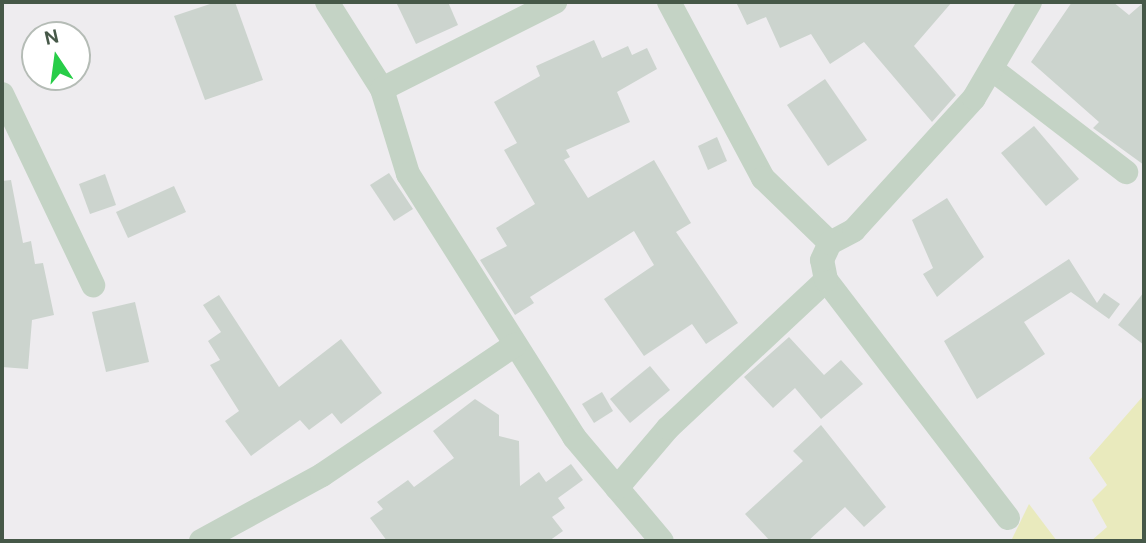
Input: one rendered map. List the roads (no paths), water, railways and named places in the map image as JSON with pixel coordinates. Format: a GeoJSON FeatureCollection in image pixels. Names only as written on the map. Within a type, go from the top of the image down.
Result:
{"type":"FeatureCollection","features":[{"type":"Feature","properties":{"kind":"street"},"geometry":{"type":"LineString","coordinates":[[327,2],[382,89],[408,174],[574,438],[662,541]]}},
{"type":"Feature","properties":{"kind":"street"},"geometry":{"type":"LineString","coordinates":[[382,89],[555,2]]}},
{"type":"Feature","properties":{"kind":"street"},"geometry":{"type":"LineString","coordinates":[[669,2],[763,177],[788,209],[830,243]]}},
{"type":"Feature","properties":{"kind":"street"},"geometry":{"type":"LineString","coordinates":[[1008,518],[826,280],[822,260],[830,243],[854,229],[993,70],[1030,2]]}},
{"type":"Feature","properties":{"kind":"street"},"geometry":{"type":"LineString","coordinates":[[993,70],[1126,172]]}},
{"type":"Feature","properties":{"kind":"street"},"geometry":{"type":"LineString","coordinates":[[2,94],[93,285]]}},
{"type":"Feature","properties":{"kind":"street"},"geometry":{"type":"LineString","coordinates":[[617,488],[668,428],[826,280]]}},
{"type":"Feature","properties":{"kind":"street"},"geometry":{"type":"LineString","coordinates":[[201,541],[322,475],[515,345]]}}]}
